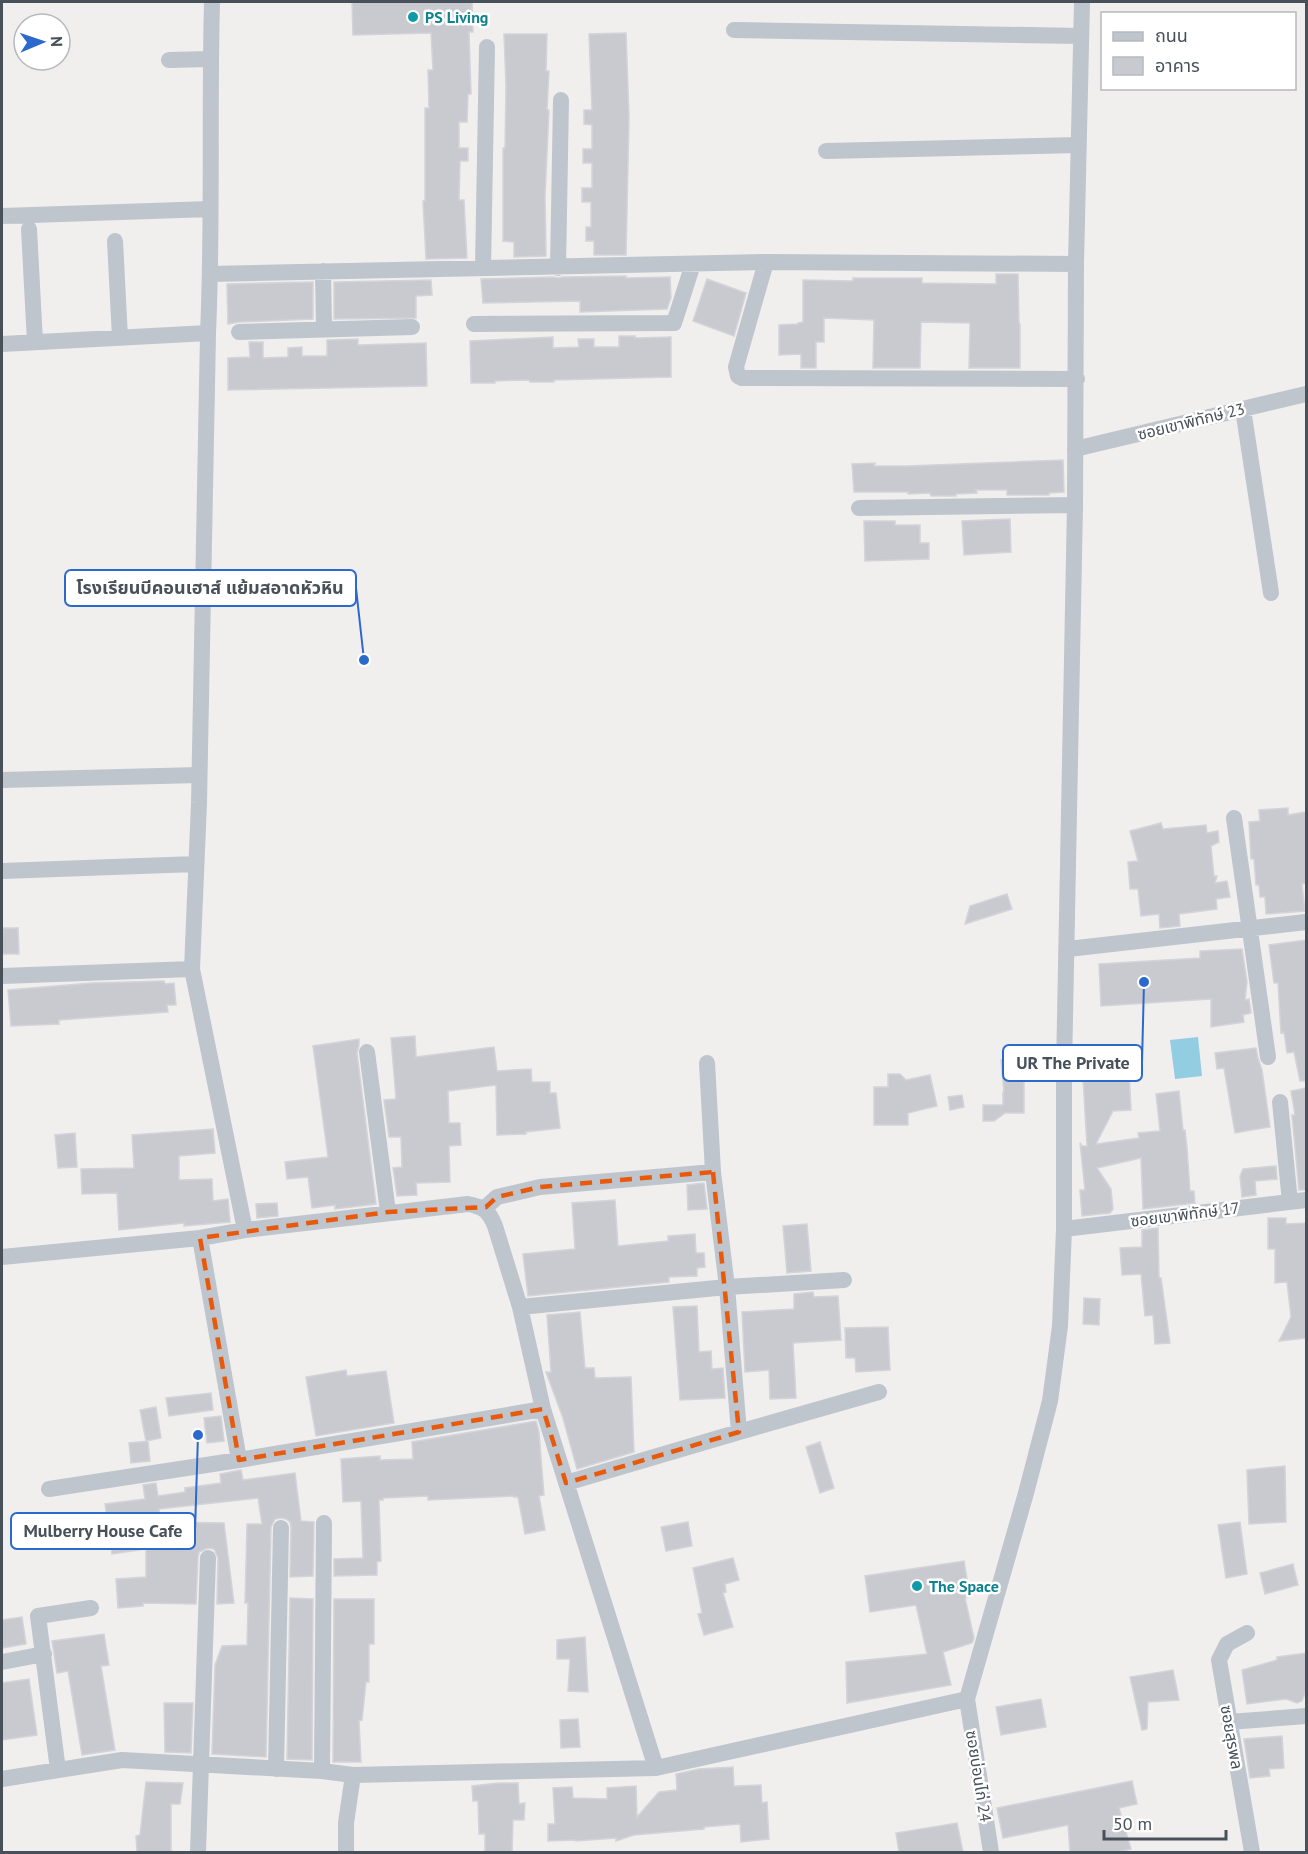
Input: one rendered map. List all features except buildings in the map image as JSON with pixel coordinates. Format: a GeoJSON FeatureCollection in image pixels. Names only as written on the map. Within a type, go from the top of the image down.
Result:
{"type":"FeatureCollection","features":[{"type":"Feature","properties":{"kind":"street"},"geometry":{"type":"LineString","coordinates":[[212,2],[210,274],[199,776],[192,969],[245,1230]]}},
{"type":"Feature","properties":{"kind":"street"},"geometry":{"type":"LineString","coordinates":[[2,1779],[122,1760],[276,1768],[353,1775],[656,1768],[967,1700],[1050,1401],[1060,1326],[1064,1229],[1076,505],[1076,264],[1082,2]]}},
{"type":"Feature","properties":{"kind":"street"},"geometry":{"type":"LineString","coordinates":[[734,30],[1082,36]]}},
{"type":"Feature","properties":{"kind":"street"},"geometry":{"type":"LineString","coordinates":[[483,268],[487,47]]}},
{"type":"Feature","properties":{"kind":"street"},"geometry":{"type":"LineString","coordinates":[[169,60],[210,59]]}},
{"type":"Feature","properties":{"kind":"street"},"geometry":{"type":"LineString","coordinates":[[558,268],[561,100]]}},
{"type":"Feature","properties":{"kind":"street"},"geometry":{"type":"LineString","coordinates":[[826,151],[1078,145]]}},
{"type":"Feature","properties":{"kind":"street"},"geometry":{"type":"LineString","coordinates":[[2,216],[210,209]]}},
{"type":"Feature","properties":{"kind":"street"},"geometry":{"type":"LineString","coordinates":[[29,229],[35,342]]}},
{"type":"Feature","properties":{"kind":"street"},"geometry":{"type":"LineString","coordinates":[[115,241],[120,338]]}},
{"type":"Feature","properties":{"kind":"street"},"geometry":{"type":"LineString","coordinates":[[210,274],[766,262],[1076,264]]}},
{"type":"Feature","properties":{"kind":"street"},"geometry":{"type":"LineString","coordinates":[[766,262],[736,367],[738,376],[742,378],[1077,379]]}},
{"type":"Feature","properties":{"kind":"street"},"geometry":{"type":"LineString","coordinates":[[474,324],[674,323],[693,264]]}},
{"type":"Feature","properties":{"kind":"street"},"geometry":{"type":"LineString","coordinates":[[323,271],[324,329]]}},
{"type":"Feature","properties":{"kind":"street"},"geometry":{"type":"LineString","coordinates":[[239,332],[412,327]]}},
{"type":"Feature","properties":{"kind":"street"},"geometry":{"type":"LineString","coordinates":[[2,344],[208,333]]}},
{"type":"Feature","properties":{"kind":"street","name":"ซอยเขาพิทักษ์ 23"},"geometry":{"type":"LineString","coordinates":[[1076,449],[1306,394]]}},
{"type":"Feature","properties":{"kind":"street"},"geometry":{"type":"LineString","coordinates":[[1243,408],[1271,593]]}},
{"type":"Feature","properties":{"kind":"street"},"geometry":{"type":"LineString","coordinates":[[859,508],[1076,505]]}},
{"type":"Feature","properties":{"kind":"street"},"geometry":{"type":"LineString","coordinates":[[2,780],[199,776]]}},
{"type":"Feature","properties":{"kind":"street"},"geometry":{"type":"LineString","coordinates":[[1234,818],[1268,1057]]}},
{"type":"Feature","properties":{"kind":"street"},"geometry":{"type":"LineString","coordinates":[[2,871],[196,864]]}},
{"type":"Feature","properties":{"kind":"street"},"geometry":{"type":"LineString","coordinates":[[1068,949],[1306,922]]}},
{"type":"Feature","properties":{"kind":"street"},"geometry":{"type":"LineString","coordinates":[[2,976],[192,969]]}},
{"type":"Feature","properties":{"kind":"street"},"geometry":{"type":"LineString","coordinates":[[367,1052],[388,1212]]}},
{"type":"Feature","properties":{"kind":"street"},"geometry":{"type":"LineString","coordinates":[[707,1063],[713,1172],[727,1287],[739,1432]]}},
{"type":"Feature","properties":{"kind":"street"},"geometry":{"type":"LineString","coordinates":[[1280,1102],[1298,1201]]}},
{"type":"Feature","properties":{"kind":"street"},"geometry":{"type":"LineString","coordinates":[[485,1208],[497,1197],[540,1187],[713,1172]]}},
{"type":"Feature","properties":{"kind":"street","name":"ซอยเขาพิทักษ์ 17"},"geometry":{"type":"LineString","coordinates":[[1064,1229],[1298,1201]]}},
{"type":"Feature","properties":{"kind":"street"},"geometry":{"type":"LineString","coordinates":[[2,1257],[200,1238],[388,1212],[468,1204],[485,1208],[495,1226],[520,1307],[543,1409],[656,1768]]}},
{"type":"Feature","properties":{"kind":"street"},"geometry":{"type":"LineString","coordinates":[[200,1238],[239,1460]]}},
{"type":"Feature","properties":{"kind":"street"},"geometry":{"type":"LineString","coordinates":[[520,1307],[727,1287],[844,1280]]}},
{"type":"Feature","properties":{"kind":"street"},"geometry":{"type":"LineString","coordinates":[[566,1483],[879,1392]]}},
{"type":"Feature","properties":{"kind":"street"},"geometry":{"type":"LineString","coordinates":[[49,1489],[543,1409]]}},
{"type":"Feature","properties":{"kind":"street"},"geometry":{"type":"LineString","coordinates":[[322,1771],[324,1523]]}},
{"type":"Feature","properties":{"kind":"street"},"geometry":{"type":"LineString","coordinates":[[276,1768],[280,1528]]}},
{"type":"Feature","properties":{"kind":"street"},"geometry":{"type":"LineString","coordinates":[[198,1852],[208,1558]]}},
{"type":"Feature","properties":{"kind":"street"},"geometry":{"type":"LineString","coordinates":[[58,1770],[38,1616],[92,1608]]}},
{"type":"Feature","properties":{"kind":"street","name":"ซอยสุรพล"},"geometry":{"type":"LineString","coordinates":[[1247,1633],[1227,1644],[1220,1660],[1252,1852]]}},
{"type":"Feature","properties":{"kind":"street"},"geometry":{"type":"LineString","coordinates":[[2,1662],[44,1654]]}},
{"type":"Feature","properties":{"kind":"street","name":"ซอยบ่อนไก่ 24"},"geometry":{"type":"LineString","coordinates":[[967,1700],[991,1852]]}},
{"type":"Feature","properties":{"kind":"street"},"geometry":{"type":"LineString","coordinates":[[1229,1722],[1306,1716]]}},
{"type":"Feature","properties":{"kind":"street"},"geometry":{"type":"LineString","coordinates":[[346,1852],[346,1823],[353,1775]]}},
{"type":"Feature","properties":{"kind":"highlighted area"},"geometry":{"type":"Polygon","coordinates":[[[713,1172],[739,1432],[566,1483],[543,1409],[239,1460],[200,1238],[388,1212],[486,1207],[497,1197],[540,1187],[713,1172]]]}},
{"type":"Feature","properties":{"kind":"water"},"geometry":{"type":"Polygon","coordinates":[[[1198,1037],[1202,1076],[1175,1079],[1170,1040],[1198,1037]]]}},
{"type":"Feature","properties":{"kind":"place","name":"PS Living"},"geometry":{"type":"Point","coordinates":[413,17]}},
{"type":"Feature","properties":{"kind":"place","name":"โรงเรียนบีคอนเฮาส์ แย้มสอาดหัวหิน"},"geometry":{"type":"Point","coordinates":[364,660]}},
{"type":"Feature","properties":{"kind":"place","name":"UR The Private"},"geometry":{"type":"Point","coordinates":[1144,982]}},
{"type":"Feature","properties":{"kind":"place","name":"Mulberry House Cafe"},"geometry":{"type":"Point","coordinates":[198,1435]}},
{"type":"Feature","properties":{"kind":"place","name":"The Space"},"geometry":{"type":"Point","coordinates":[917,1586]}}]}
